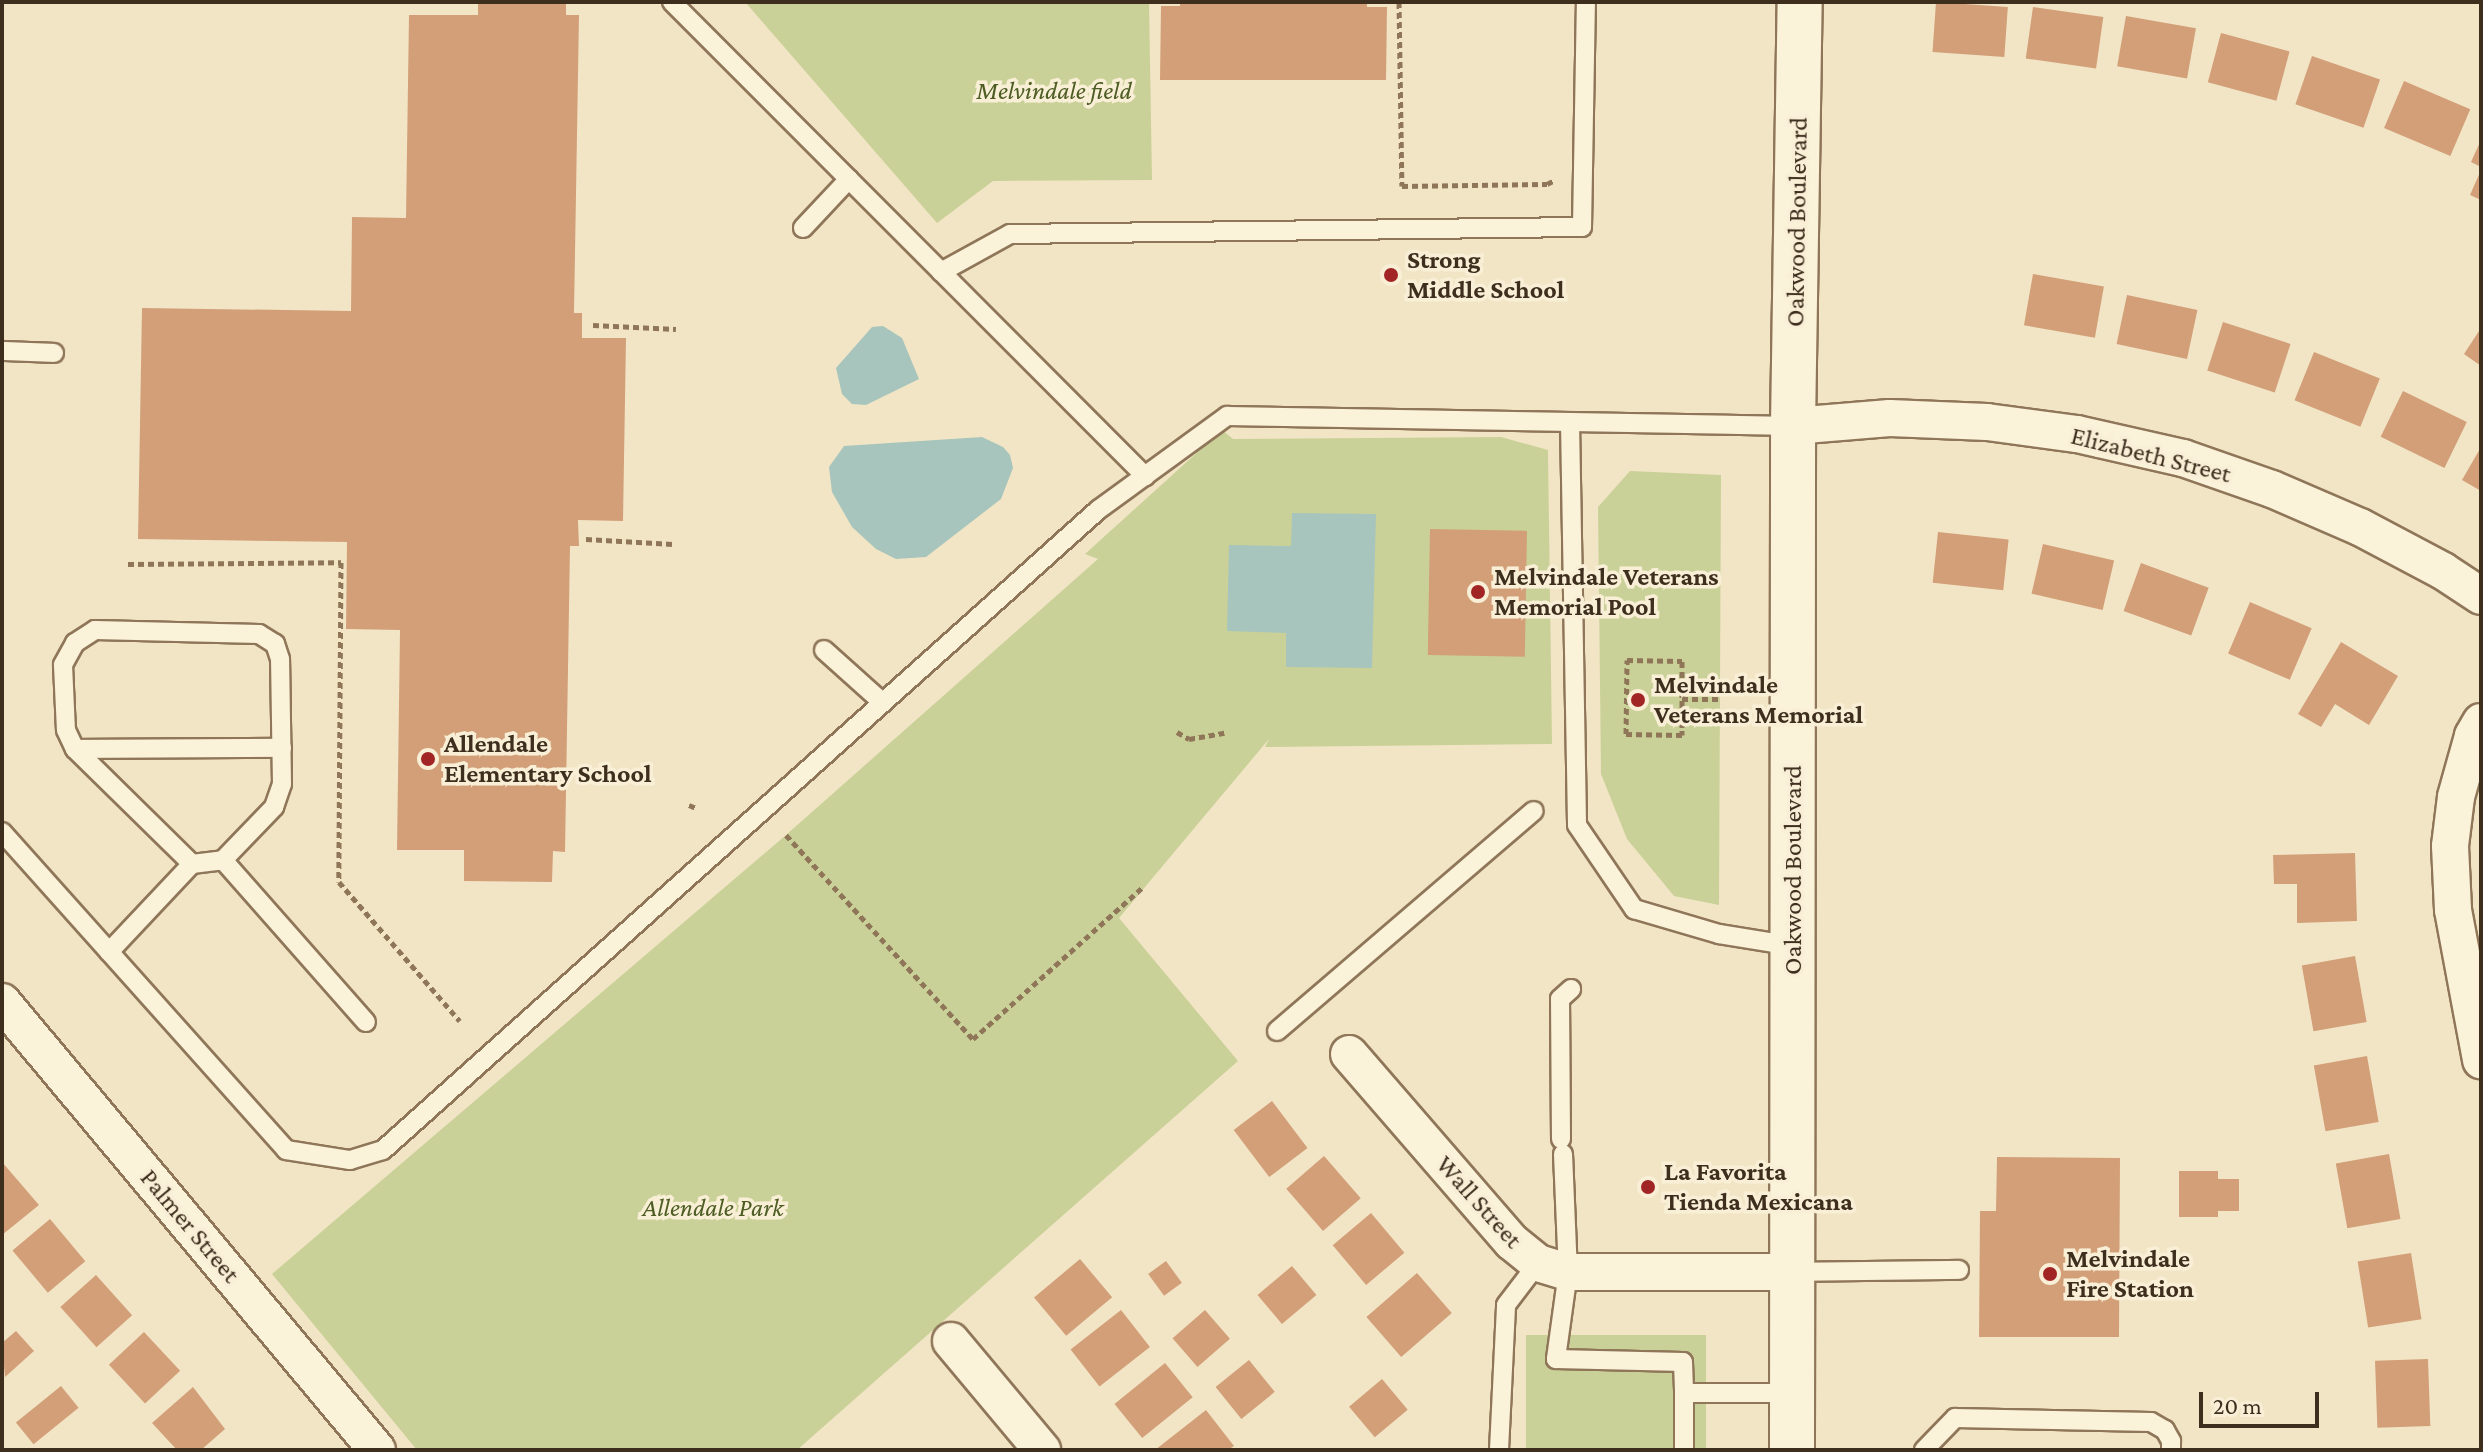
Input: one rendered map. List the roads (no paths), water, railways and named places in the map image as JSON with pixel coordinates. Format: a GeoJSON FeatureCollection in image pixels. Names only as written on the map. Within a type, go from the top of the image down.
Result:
{"type":"FeatureCollection","features":[{"type":"Feature","properties":{"kind":"main road","name":"Oakwood Boulevard"},"geometry":{"type":"LineString","coordinates":[[1792,1450],[1793,426],[1800,2]]}},
{"type":"Feature","properties":{"kind":"street","name":"Elizabeth Street"},"geometry":{"type":"LineString","coordinates":[[1793,426],[1890,418],[1987,422],[2077,434],[2183,458],[2272,489],[2360,527],[2443,571],[2481,596]]}},
{"type":"Feature","properties":{"kind":"street"},"geometry":{"type":"LineString","coordinates":[[2481,722],[2473,736],[2456,797],[2450,846],[2453,910],[2481,1060]]}},
{"type":"Feature","properties":{"kind":"street","name":"Palmer Street"},"geometry":{"type":"LineString","coordinates":[[2,1002],[377,1450]]}},
{"type":"Feature","properties":{"kind":"street","name":"Wall Street"},"geometry":{"type":"LineString","coordinates":[[1349,1054],[1512,1242],[1553,1267]]}},
{"type":"Feature","properties":{"kind":"street"},"geometry":{"type":"LineString","coordinates":[[1553,1267],[1792,1272]]}},
{"type":"Feature","properties":{"kind":"street"},"geometry":{"type":"LineString","coordinates":[[951,1341],[1042,1450]]}},
{"type":"Feature","properties":{"kind":"lane"},"geometry":{"type":"LineString","coordinates":[[672,2],[1145,476]]}},
{"type":"Feature","properties":{"kind":"lane"},"geometry":{"type":"LineString","coordinates":[[941,272],[1010,234],[1582,227],[1586,2]]}},
{"type":"Feature","properties":{"kind":"lane"},"geometry":{"type":"LineString","coordinates":[[803,228],[849,179]]}},
{"type":"Feature","properties":{"kind":"lane"},"geometry":{"type":"LineString","coordinates":[[2,351],[54,353]]}},
{"type":"Feature","properties":{"kind":"lane"},"geometry":{"type":"LineString","coordinates":[[2,832],[286,1150],[350,1160],[383,1150],[1098,510],[1227,416],[1793,426]]}},
{"type":"Feature","properties":{"kind":"lane"},"geometry":{"type":"LineString","coordinates":[[1570,422],[1577,825],[1634,909],[1719,934],[1793,946]]}},
{"type":"Feature","properties":{"kind":"lane"},"geometry":{"type":"LineString","coordinates":[[109,952],[192,864],[223,860],[274,807],[282,784],[280,659],[275,644],[259,634],[95,630],[75,643],[63,665],[66,730],[75,749],[192,864]]}},
{"type":"Feature","properties":{"kind":"lane"},"geometry":{"type":"LineString","coordinates":[[824,650],[883,703]]}},
{"type":"Feature","properties":{"kind":"lane"},"geometry":{"type":"LineString","coordinates":[[75,749],[282,748]]}},
{"type":"Feature","properties":{"kind":"lane"},"geometry":{"type":"LineString","coordinates":[[1277,1031],[1534,811]]}},
{"type":"Feature","properties":{"kind":"lane"},"geometry":{"type":"LineString","coordinates":[[223,860],[366,1022]]}},
{"type":"Feature","properties":{"kind":"lane"},"geometry":{"type":"LineString","coordinates":[[1571,989],[1560,999],[1562,1146],[1553,1267],[1556,1359],[1683,1362],[1684,1450]]}},
{"type":"Feature","properties":{"kind":"lane"},"geometry":{"type":"LineString","coordinates":[[1499,1450],[1506,1305],[1553,1267]]}},
{"type":"Feature","properties":{"kind":"lane"},"geometry":{"type":"LineString","coordinates":[[1792,1272],[1959,1270]]}},
{"type":"Feature","properties":{"kind":"lane"},"geometry":{"type":"LineString","coordinates":[[1684,1393],[1792,1393]]}},
{"type":"Feature","properties":{"kind":"lane"},"geometry":{"type":"LineString","coordinates":[[1924,1450],[1955,1418],[2151,1422],[2165,1430],[2171,1441],[2171,1450]]}},
{"type":"Feature","properties":{"kind":"water"},"geometry":{"type":"Polygon","coordinates":[[[883,326],[902,338],[919,379],[866,405],[852,404],[842,394],[836,368],[872,327],[883,326]]]}},
{"type":"Feature","properties":{"kind":"water"},"geometry":{"type":"Polygon","coordinates":[[[982,437],[1003,447],[1010,455],[1013,468],[1001,499],[926,557],[896,559],[876,549],[852,527],[832,492],[829,467],[844,446],[982,437]]]}},
{"type":"Feature","properties":{"kind":"water"},"geometry":{"type":"Polygon","coordinates":[[[1292,513],[1376,514],[1372,668],[1286,667],[1286,633],[1227,631],[1229,545],[1291,546],[1292,513]]]}},
{"type":"Feature","properties":{"kind":"place","name":"Strong Middle School"},"geometry":{"type":"Point","coordinates":[1391,275]}},
{"type":"Feature","properties":{"kind":"place","name":"Melvindale Veterans Memorial Pool"},"geometry":{"type":"Point","coordinates":[1478,592]}},
{"type":"Feature","properties":{"kind":"place","name":"Melvindale Veterans Memorial"},"geometry":{"type":"Point","coordinates":[1638,700]}},
{"type":"Feature","properties":{"kind":"place","name":"Allendale Elementary School"},"geometry":{"type":"Point","coordinates":[428,759]}},
{"type":"Feature","properties":{"kind":"place","name":"La Favorita Tienda Mexicana"},"geometry":{"type":"Point","coordinates":[1648,1187]}},
{"type":"Feature","properties":{"kind":"place","name":"Melvindale Fire Station"},"geometry":{"type":"Point","coordinates":[2050,1274]}},
{"type":"Feature","properties":{"kind":"park label","name":"Melvindale field"},"geometry":{"type":"Point","coordinates":[1054,91]}},
{"type":"Feature","properties":{"kind":"park label","name":"Allendale Park"},"geometry":{"type":"Point","coordinates":[713,1208]}}]}
